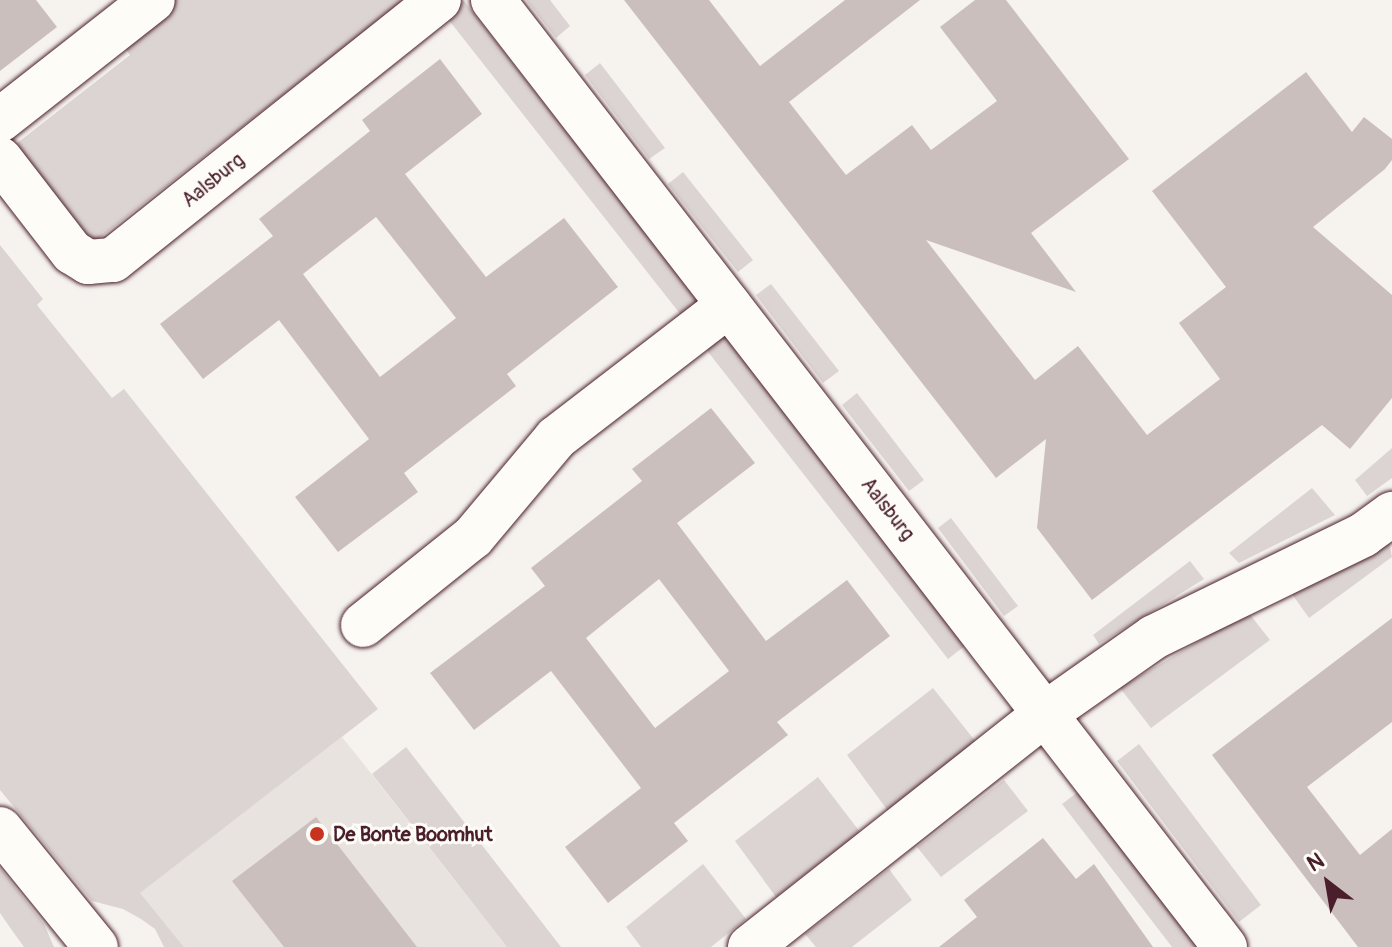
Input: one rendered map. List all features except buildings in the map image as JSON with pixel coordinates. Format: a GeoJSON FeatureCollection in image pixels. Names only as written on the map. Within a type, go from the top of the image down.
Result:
{"type":"FeatureCollection","features":[{"type":"Feature","properties":{"kind":"street"},"geometry":{"type":"LineString","coordinates":[[0,120],[153,0]]}},
{"type":"Feature","properties":{"kind":"street","name":"Aalsburg"},"geometry":{"type":"LineString","coordinates":[[0,159],[72,252],[88,262],[113,260],[439,0]]}},
{"type":"Feature","properties":{"kind":"street","name":"Aalsburg"},"geometry":{"type":"LineString","coordinates":[[493,0],[1225,947]]}},
{"type":"Feature","properties":{"kind":"street"},"geometry":{"type":"LineString","coordinates":[[363,625],[473,537],[556,438],[729,305]]}},
{"type":"Feature","properties":{"kind":"street"},"geometry":{"type":"LineString","coordinates":[[750,947],[1046,713],[1154,637],[1363,535],[1392,514]]}},
{"type":"Feature","properties":{"kind":"street"},"geometry":{"type":"LineString","coordinates":[[0,829],[96,947]]}},
{"type":"Feature","properties":{"kind":"shaded area"},"geometry":{"type":"Polygon","coordinates":[[[166,0],[405,0],[93,243],[16,144],[130,55],[118,38],[166,0]]]}},
{"type":"Feature","properties":{"kind":"shaded area"},"geometry":{"type":"Polygon","coordinates":[[[526,0],[550,0],[570,26],[556,38],[526,0]]]}},
{"type":"Feature","properties":{"kind":"shaded area"},"geometry":{"type":"Polygon","coordinates":[[[464,1],[700,303],[681,315],[444,14],[464,1]]]}},
{"type":"Feature","properties":{"kind":"shaded area"},"geometry":{"type":"Polygon","coordinates":[[[600,63],[665,148],[649,159],[585,75],[600,63]]]}},
{"type":"Feature","properties":{"kind":"shaded area"},"geometry":{"type":"Polygon","coordinates":[[[683,172],[753,260],[738,272],[668,184],[683,172]]]}},
{"type":"Feature","properties":{"kind":"shaded area"},"geometry":{"type":"Polygon","coordinates":[[[0,245],[43,299],[37,305],[112,398],[124,389],[378,709],[140,893],[184,947],[164,947],[155,929],[141,919],[123,909],[92,901],[0,790],[0,245]]]}},
{"type":"Feature","properties":{"kind":"shaded area"},"geometry":{"type":"Polygon","coordinates":[[[771,284],[839,371],[823,383],[756,295],[771,284]]]}},
{"type":"Feature","properties":{"kind":"shaded area"},"geometry":{"type":"Polygon","coordinates":[[[723,334],[966,645],[948,659],[705,348],[723,334]]]}},
{"type":"Feature","properties":{"kind":"shaded area"},"geometry":{"type":"Polygon","coordinates":[[[857,393],[924,480],[909,491],[842,405],[857,393]]]}},
{"type":"Feature","properties":{"kind":"shaded area"},"geometry":{"type":"Polygon","coordinates":[[[1392,448],[1392,478],[1367,496],[1355,480],[1392,448]]]}},
{"type":"Feature","properties":{"kind":"shaded area"},"geometry":{"type":"Polygon","coordinates":[[[1312,488],[1335,515],[1239,563],[1229,553],[1312,488]]]}},
{"type":"Feature","properties":{"kind":"shaded area"},"geometry":{"type":"Polygon","coordinates":[[[951,518],[1018,606],[1004,616],[938,528],[951,518]]]}},
{"type":"Feature","properties":{"kind":"shaded area"},"geometry":{"type":"Polygon","coordinates":[[[1389,541],[1392,557],[1309,618],[1292,594],[1389,541]]]}},
{"type":"Feature","properties":{"kind":"shaded area"},"geometry":{"type":"Polygon","coordinates":[[[1190,561],[1204,579],[1099,644],[1093,635],[1190,561]]]}},
{"type":"Feature","properties":{"kind":"shaded area"},"geometry":{"type":"Polygon","coordinates":[[[1248,612],[1270,640],[1151,728],[1120,688],[1248,612]]]}},
{"type":"Feature","properties":{"kind":"shaded area"},"geometry":{"type":"Polygon","coordinates":[[[933,688],[976,742],[888,811],[847,755],[933,688]]]}},
{"type":"Feature","properties":{"kind":"shaded area","name":"De Bonte Boomhut"},"geometry":{"type":"Polygon","coordinates":[[[342,737],[507,947],[184,947],[139,893],[342,737]]]}},
{"type":"Feature","properties":{"kind":"shaded area"},"geometry":{"type":"Polygon","coordinates":[[[1139,744],[1261,905],[1239,922],[1117,761],[1139,744]]]}},
{"type":"Feature","properties":{"kind":"shaded area"},"geometry":{"type":"Polygon","coordinates":[[[406,747],[561,947],[507,947],[372,774],[406,747]]]}},
{"type":"Feature","properties":{"kind":"shaded area"},"geometry":{"type":"Polygon","coordinates":[[[818,777],[860,832],[776,897],[735,841],[818,777]]]}},
{"type":"Feature","properties":{"kind":"shaded area"},"geometry":{"type":"Polygon","coordinates":[[[1004,780],[1028,811],[941,877],[917,847],[1004,780]]]}},
{"type":"Feature","properties":{"kind":"shaded area"},"geometry":{"type":"Polygon","coordinates":[[[1079,791],[1201,947],[1172,947],[1062,804],[1079,791]]]}},
{"type":"Feature","properties":{"kind":"shaded area"},"geometry":{"type":"Polygon","coordinates":[[[703,864],[746,919],[711,947],[641,947],[626,927],[703,864]]]}},
{"type":"Feature","properties":{"kind":"shaded area"},"geometry":{"type":"Polygon","coordinates":[[[0,868],[44,924],[54,947],[24,947],[0,913],[0,868]]]}},
{"type":"Feature","properties":{"kind":"shaded area"},"geometry":{"type":"Polygon","coordinates":[[[889,869],[912,900],[852,947],[816,947],[805,934],[889,869]]]}},
{"type":"Feature","properties":{"kind":"place","name":"De Bonte Boomhut"},"geometry":{"type":"Point","coordinates":[317,834]}}]}
